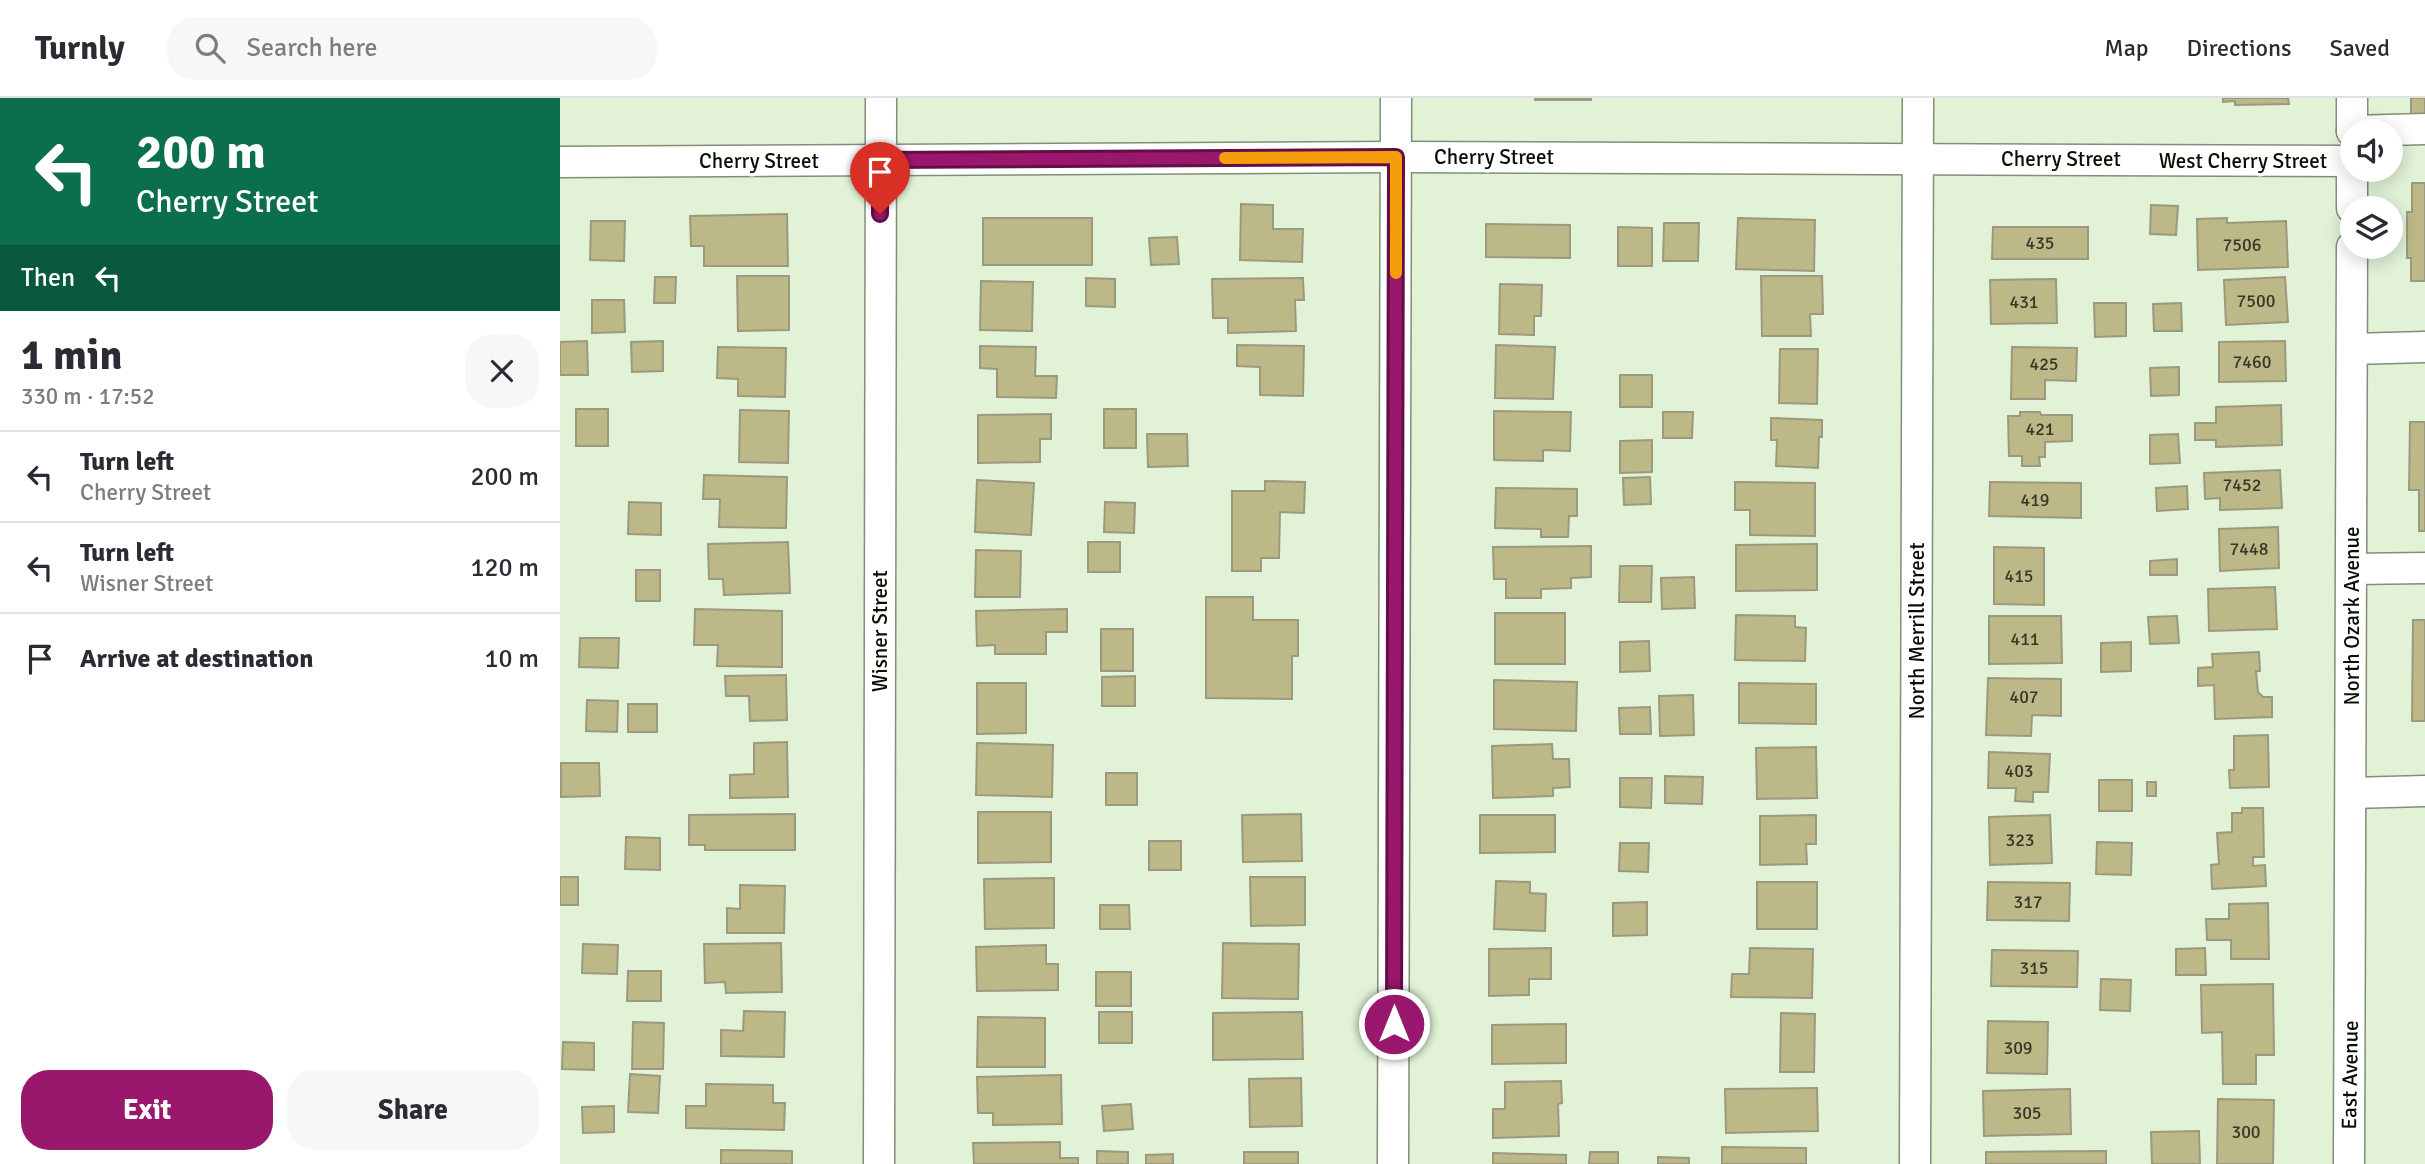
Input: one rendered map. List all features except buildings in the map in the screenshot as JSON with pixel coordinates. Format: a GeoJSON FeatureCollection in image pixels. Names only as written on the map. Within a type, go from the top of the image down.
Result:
{"type":"FeatureCollection","features":[{"type":"Feature","properties":{"kind":"street","name":"Wisner Street"},"geometry":{"type":"LineString","coordinates":[[879,1164],[881,98]]}},
{"type":"Feature","properties":{"kind":"street"},"geometry":{"type":"LineString","coordinates":[[1393,1164],[1396,98]]}},
{"type":"Feature","properties":{"kind":"street","name":"North Merrill Street"},"geometry":{"type":"LineString","coordinates":[[1915,1164],[1918,98]]}},
{"type":"Feature","properties":{"kind":"street"},"geometry":{"type":"LineString","coordinates":[[2353,98],[2353,119]]}},
{"type":"Feature","properties":{"kind":"street"},"geometry":{"type":"LineString","coordinates":[[2403,130],[2425,129]]}},
{"type":"Feature","properties":{"kind":"street","name":"Cherry Street"},"geometry":{"type":"LineString","coordinates":[[560,162],[1396,157],[2134,160]]}},
{"type":"Feature","properties":{"kind":"street","name":"West Cherry Street"},"geometry":{"type":"LineString","coordinates":[[2134,160],[2340,161]]}},
{"type":"Feature","properties":{"kind":"street","name":"North Ozark Avenue"},"geometry":{"type":"LineString","coordinates":[[2351,986],[2352,259]]}},
{"type":"Feature","properties":{"kind":"street"},"geometry":{"type":"LineString","coordinates":[[2352,349],[2425,347]]}},
{"type":"Feature","properties":{"kind":"street"},"geometry":{"type":"LineString","coordinates":[[2352,569],[2425,568]]}},
{"type":"Feature","properties":{"kind":"street"},"geometry":{"type":"LineString","coordinates":[[2351,793],[2425,791]]}},
{"type":"Feature","properties":{"kind":"street","name":"East Avenue"},"geometry":{"type":"LineString","coordinates":[[2349,1164],[2351,986]]}},
{"type":"Feature","properties":{"kind":"slow traffic"},"geometry":{"type":"LineString","coordinates":[[1225,158],[1396,157],[1396,273]]}},
{"type":"Feature","properties":{"kind":"route"},"geometry":{"type":"LineString","coordinates":[[880,214],[880,160],[1396,157],[1394,1024]]}}]}
